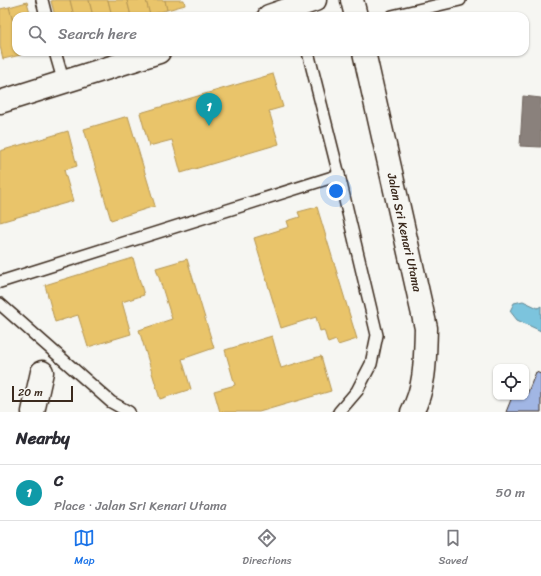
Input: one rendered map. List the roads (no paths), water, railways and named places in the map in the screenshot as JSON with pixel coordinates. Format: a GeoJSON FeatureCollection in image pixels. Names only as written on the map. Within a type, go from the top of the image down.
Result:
{"type":"FeatureCollection","features":[{"type":"Feature","properties":{"kind":"street"},"geometry":{"type":"LineString","coordinates":[[352,0],[355,12]]}},
{"type":"Feature","properties":{"kind":"street"},"geometry":{"type":"LineString","coordinates":[[282,12],[301,6]]}},
{"type":"Feature","properties":{"kind":"street"},"geometry":{"type":"LineString","coordinates":[[0,102],[147,56]]}},
{"type":"Feature","properties":{"kind":"street","name":"Jalan Sri Kenari Utama"},"geometry":{"type":"LineString","coordinates":[[365,56],[426,328],[425,368],[416,404],[412,412]]}},
{"type":"Feature","properties":{"kind":"street"},"geometry":{"type":"LineString","coordinates":[[33,412],[42,372]]}},
{"type":"Feature","properties":{"kind":"lane"},"geometry":{"type":"LineString","coordinates":[[42,0],[45,12]]}},
{"type":"Feature","properties":{"kind":"lane"},"geometry":{"type":"LineString","coordinates":[[404,12],[431,3],[460,0]]}},
{"type":"Feature","properties":{"kind":"lane"},"geometry":{"type":"LineString","coordinates":[[57,56],[64,83]]}},
{"type":"Feature","properties":{"kind":"lane"},"geometry":{"type":"LineString","coordinates":[[309,56],[377,335],[371,364],[358,391],[339,412]]}},
{"type":"Feature","properties":{"kind":"lane"},"geometry":{"type":"LineString","coordinates":[[0,282],[339,176]]}},
{"type":"Feature","properties":{"kind":"lane"},"geometry":{"type":"LineString","coordinates":[[0,304],[111,402],[128,412]]}},
{"type":"Feature","properties":{"kind":"water"},"geometry":{"type":"Polygon","coordinates":[[[523,301],[538,308],[541,306],[541,331],[517,320],[510,311],[514,303],[523,301]]]}},
{"type":"Feature","properties":{"kind":"place","name":"C"},"geometry":{"type":"Point","coordinates":[209,126]}}]}
